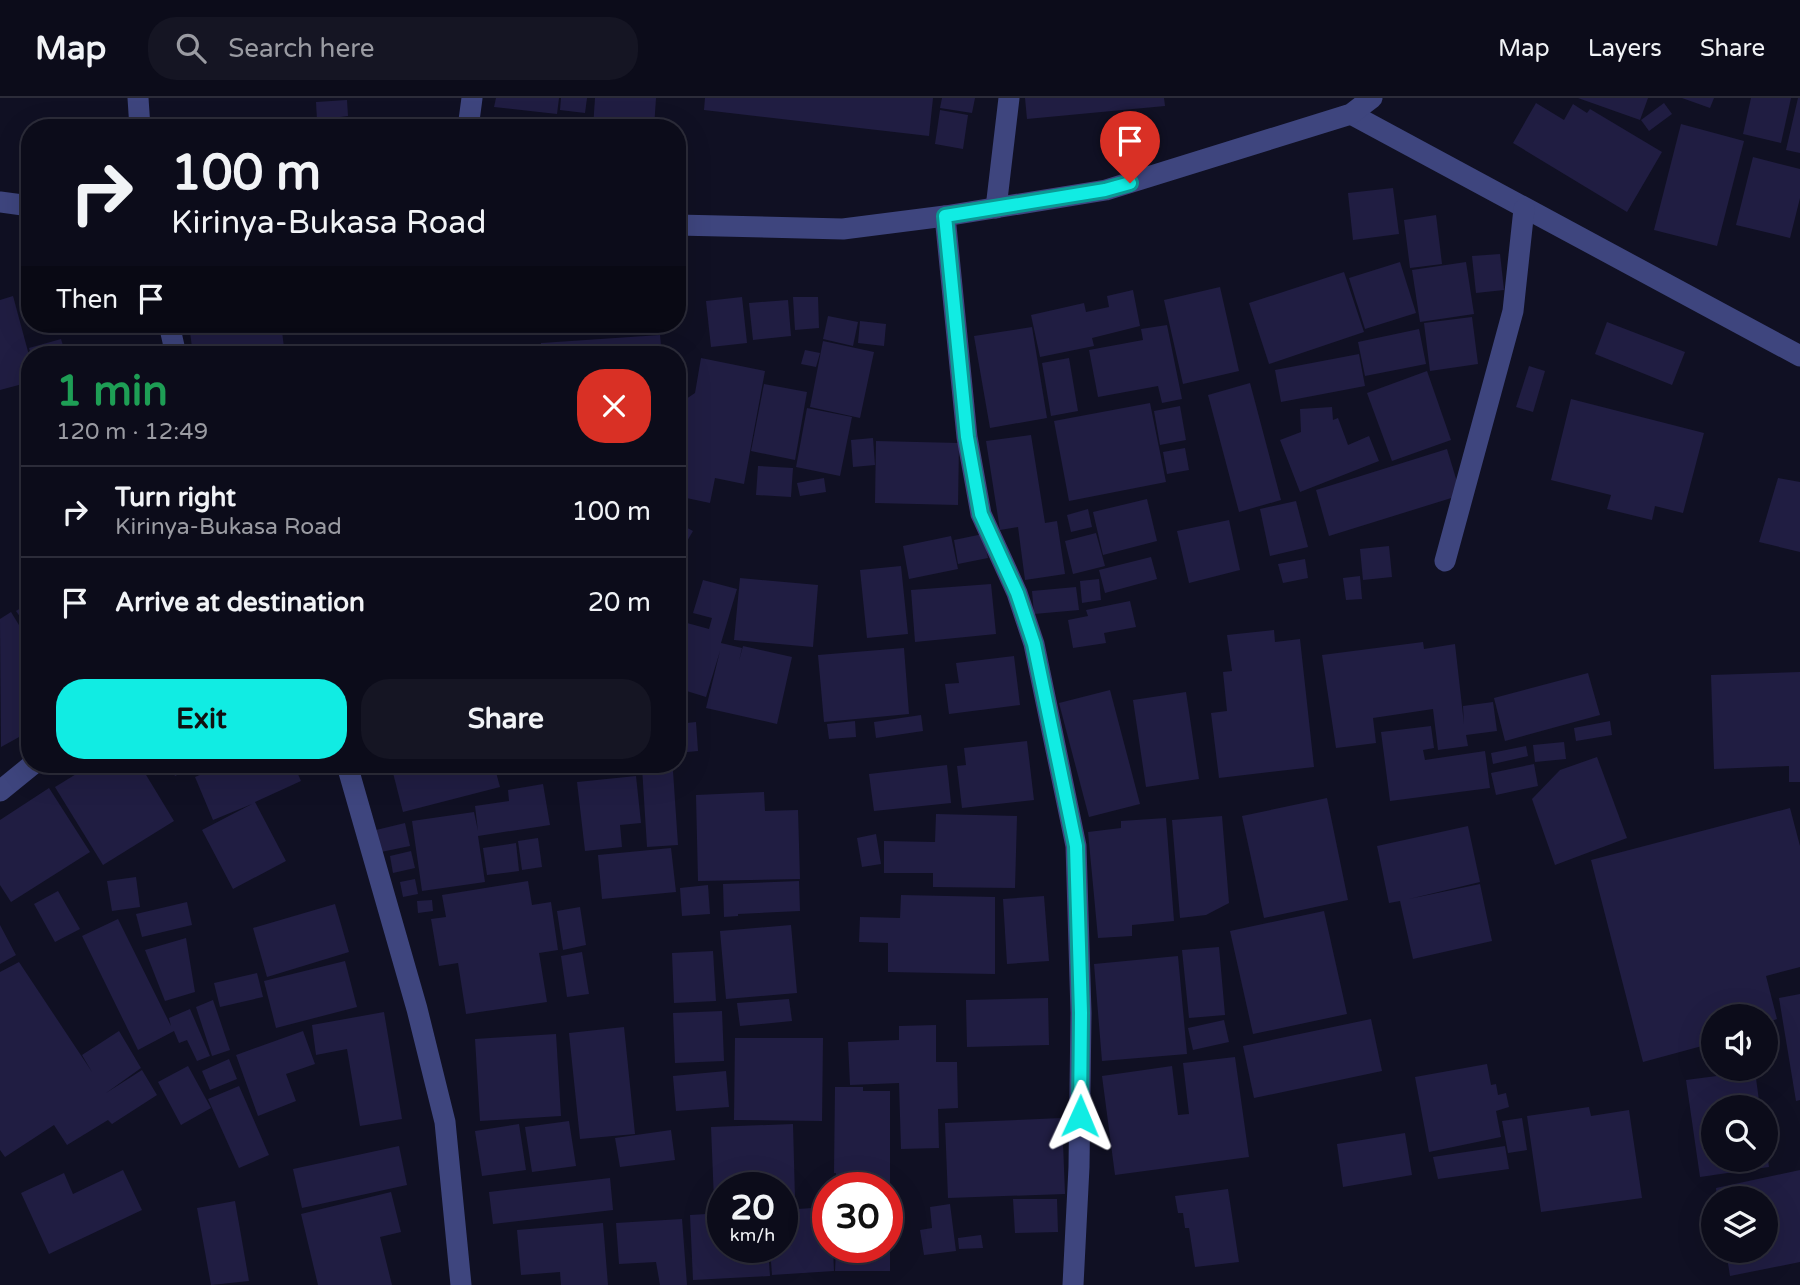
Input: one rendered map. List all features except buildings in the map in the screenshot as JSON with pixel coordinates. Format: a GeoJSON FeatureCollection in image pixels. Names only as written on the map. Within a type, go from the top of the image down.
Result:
{"type":"FeatureCollection","features":[{"type":"Feature","properties":{"kind":"street"},"geometry":{"type":"LineString","coordinates":[[138,98],[139,119]]}},
{"type":"Feature","properties":{"kind":"street"},"geometry":{"type":"LineString","coordinates":[[469,119],[472,98]]}},
{"type":"Feature","properties":{"kind":"street"},"geometry":{"type":"LineString","coordinates":[[996,208],[1009,98]]}},
{"type":"Feature","properties":{"kind":"street"},"geometry":{"type":"LineString","coordinates":[[686,225],[843,229],[945,216],[1105,190],[1351,114],[1372,98]]}},
{"type":"Feature","properties":{"kind":"street"},"geometry":{"type":"LineString","coordinates":[[1351,114],[1800,356]]}},
{"type":"Feature","properties":{"kind":"street"},"geometry":{"type":"LineString","coordinates":[[0,202],[21,205]]}},
{"type":"Feature","properties":{"kind":"street"},"geometry":{"type":"LineString","coordinates":[[1445,561],[1513,311],[1524,209]]}},
{"type":"Feature","properties":{"kind":"street"},"geometry":{"type":"LineString","coordinates":[[945,216],[967,437],[981,514],[1017,593],[1034,644],[1076,846],[1081,1013],[1079,1167],[1073,1285]]}},
{"type":"Feature","properties":{"kind":"street"},"geometry":{"type":"LineString","coordinates":[[0,791],[22,773]]}},
{"type":"Feature","properties":{"kind":"street"},"geometry":{"type":"LineString","coordinates":[[349,773],[414,997],[445,1122],[461,1285]]}},
{"type":"Feature","properties":{"kind":"route"},"geometry":{"type":"LineString","coordinates":[[1080,1116],[1081,1013],[1076,846],[1034,644],[1017,593],[981,514],[967,437],[945,216],[1105,190],[1130,183]]}}]}
